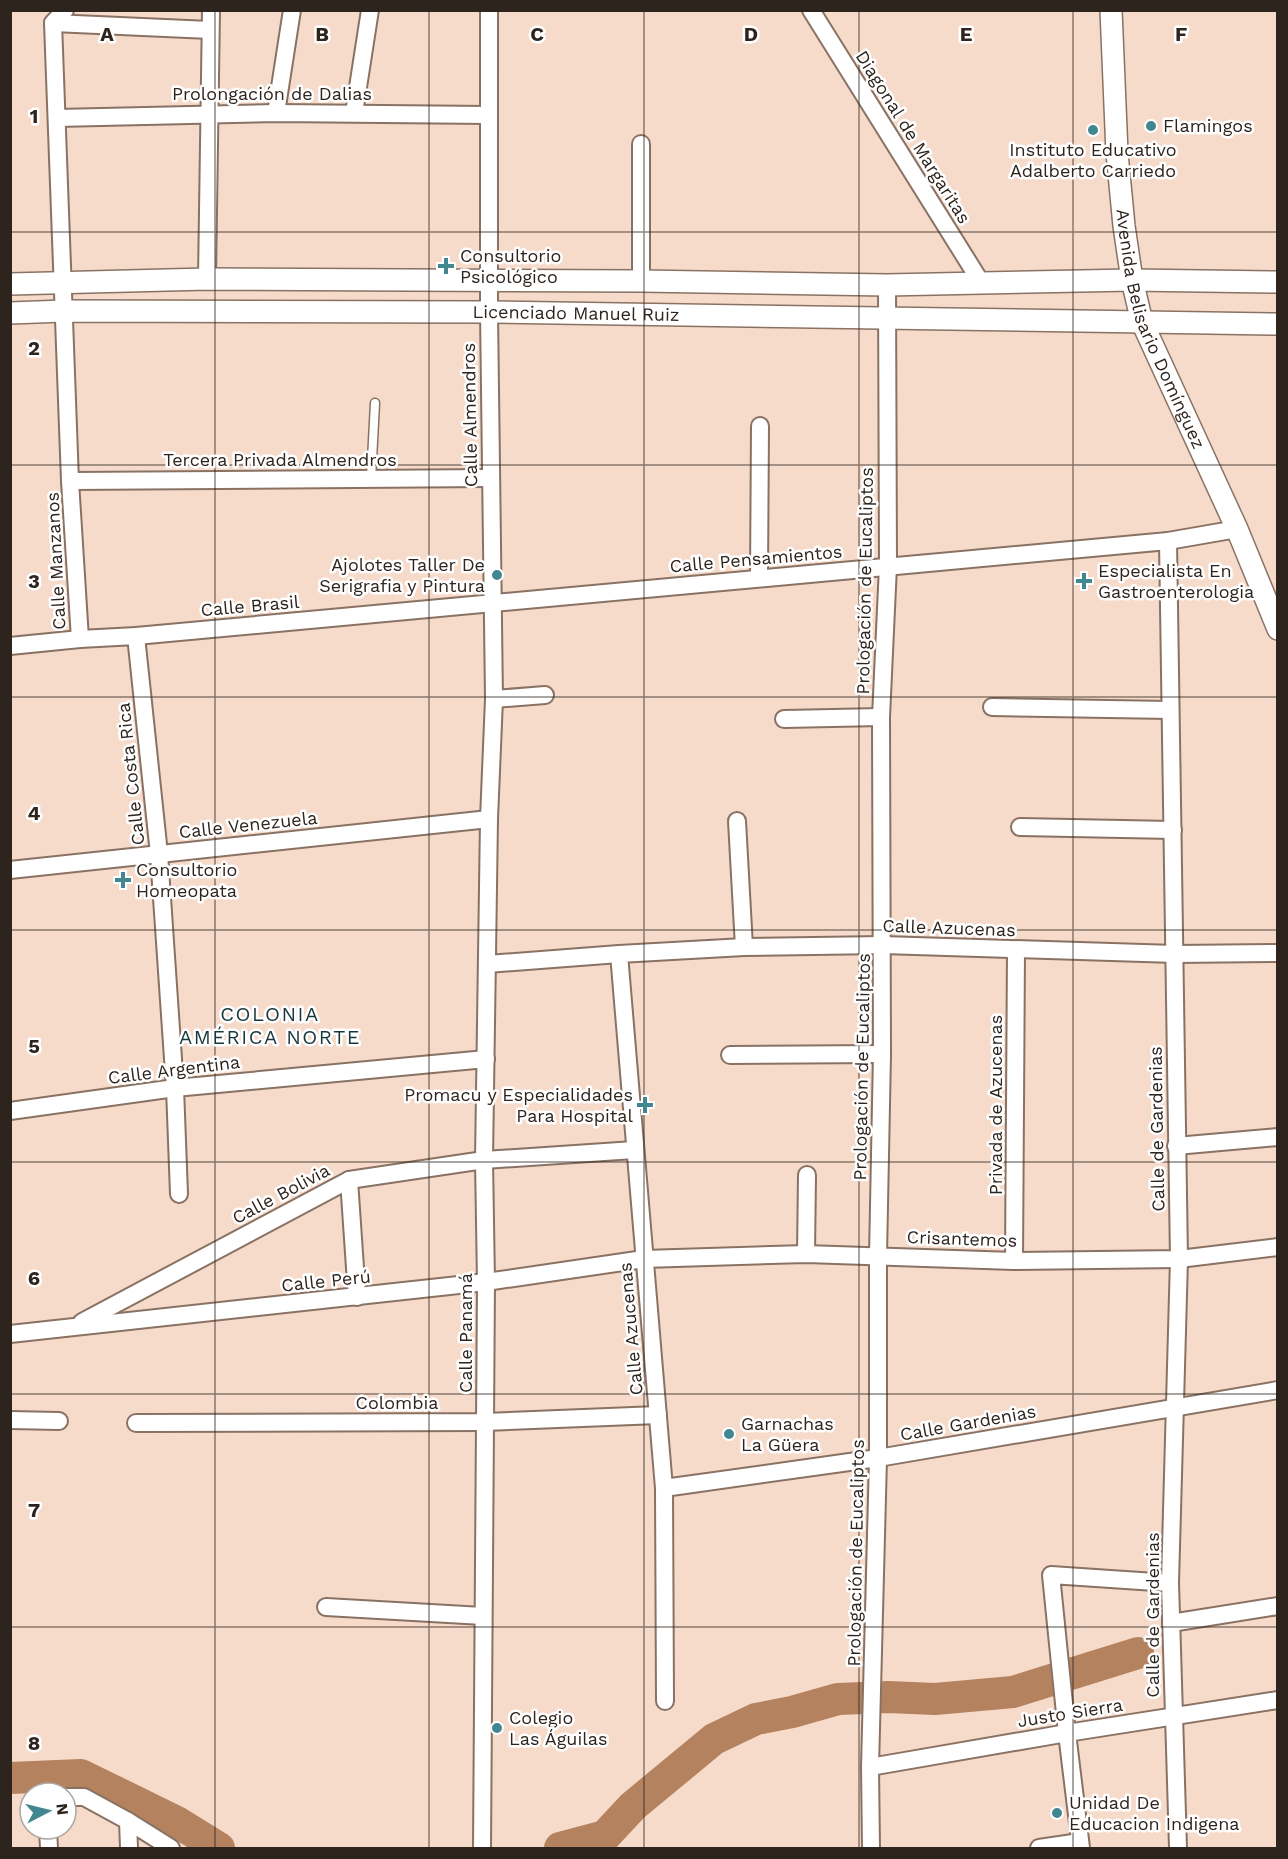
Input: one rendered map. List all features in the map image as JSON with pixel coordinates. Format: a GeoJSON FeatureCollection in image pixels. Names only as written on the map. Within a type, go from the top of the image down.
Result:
{"type":"FeatureCollection","features":[{"type":"Feature","properties":{"kind":"street"},"geometry":{"type":"LineString","coordinates":[[63,282],[53,23],[65,10]]}},
{"type":"Feature","properties":{"kind":"street"},"geometry":{"type":"LineString","coordinates":[[207,279],[211,10]]}},
{"type":"Feature","properties":{"kind":"street"},"geometry":{"type":"LineString","coordinates":[[276,113],[292,10]]}},
{"type":"Feature","properties":{"kind":"street"},"geometry":{"type":"LineString","coordinates":[[354,113],[370,10]]}},
{"type":"Feature","properties":{"kind":"street","name":"Calle Almendros"},"geometry":{"type":"LineString","coordinates":[[489,10],[490,478],[494,699],[489,819]]}},
{"type":"Feature","properties":{"kind":"street","name":"Diagonal de Margaritas"},"geometry":{"type":"LineString","coordinates":[[811,10],[982,284]]}},
{"type":"Feature","properties":{"kind":"street","name":"Avenida Belisario Domínguez"},"geometry":{"type":"LineString","coordinates":[[1111,10],[1117,153],[1124,226],[1132,280],[1142,322],[1237,530],[1277,629]]}},
{"type":"Feature","properties":{"kind":"street"},"geometry":{"type":"LineString","coordinates":[[53,23],[210,30]]}},
{"type":"Feature","properties":{"kind":"street","name":"Prolongación de Dalias"},"geometry":{"type":"LineString","coordinates":[[57,118],[209,113],[488,115]]}},
{"type":"Feature","properties":{"kind":"street"},"geometry":{"type":"LineString","coordinates":[[640,144],[641,280]]}},
{"type":"Feature","properties":{"kind":"street","name":"Licenciado Manuel Ruiz"},"geometry":{"type":"LineString","coordinates":[[10,284],[207,279],[641,280],[887,285],[1132,280],[1278,282]]}},
{"type":"Feature","properties":{"kind":"street","name":"Calle Manzanos"},"geometry":{"type":"LineString","coordinates":[[63,282],[70,481],[80,639]]}},
{"type":"Feature","properties":{"kind":"street","name":"Prologación de Eucaliptos"},"geometry":{"type":"LineString","coordinates":[[871,1848],[870,1767],[878,1458],[878,1256],[883,945],[881,717],[888,566],[889,319],[887,285]]}},
{"type":"Feature","properties":{"kind":"street","name":"Licenciado Manuel Ruiz"},"geometry":{"type":"LineString","coordinates":[[10,313],[64,311],[489,312],[1278,324]]}},
{"type":"Feature","properties":{"kind":"street"},"geometry":{"type":"LineString","coordinates":[[759,578],[760,426]]}},
{"type":"Feature","properties":{"kind":"street","name":"Tercera Privada Almendros"},"geometry":{"type":"LineString","coordinates":[[70,481],[490,478]]}},
{"type":"Feature","properties":{"kind":"street","name":"Calle Pensamientos"},"geometry":{"type":"LineString","coordinates":[[493,603],[1168,541],[1237,530]]}},
{"type":"Feature","properties":{"kind":"street","name":"Calle de Gardenias"},"geometry":{"type":"LineString","coordinates":[[1168,541],[1179,1258],[1170,1583],[1179,1848]]}},
{"type":"Feature","properties":{"kind":"street","name":"Calle Brasil"},"geometry":{"type":"LineString","coordinates":[[10,646],[493,603]]}},
{"type":"Feature","properties":{"kind":"street","name":"Calle Costa Rica"},"geometry":{"type":"LineString","coordinates":[[136,636],[159,854],[175,1088],[179,1194]]}},
{"type":"Feature","properties":{"kind":"street"},"geometry":{"type":"LineString","coordinates":[[494,699],[545,695]]}},
{"type":"Feature","properties":{"kind":"street"},"geometry":{"type":"LineString","coordinates":[[992,707],[1170,710]]}},
{"type":"Feature","properties":{"kind":"street"},"geometry":{"type":"LineString","coordinates":[[784,719],[881,717]]}},
{"type":"Feature","properties":{"kind":"street","name":"Calle Venezuela"},"geometry":{"type":"LineString","coordinates":[[10,870],[489,819]]}},
{"type":"Feature","properties":{"kind":"street","name":"Calle Panamá"},"geometry":{"type":"LineString","coordinates":[[482,1848],[486,1282],[484,1160],[489,819]]}},
{"type":"Feature","properties":{"kind":"street"},"geometry":{"type":"LineString","coordinates":[[737,822],[744,947]]}},
{"type":"Feature","properties":{"kind":"street"},"geometry":{"type":"LineString","coordinates":[[1020,827],[1173,830]]}},
{"type":"Feature","properties":{"kind":"street","name":"Calle Azucenas"},"geometry":{"type":"LineString","coordinates":[[487,964],[744,947],[883,945],[1175,954],[1278,953]]}},
{"type":"Feature","properties":{"kind":"street","name":"Privada de Azucenas"},"geometry":{"type":"LineString","coordinates":[[1014,1261],[1016,950]]}},
{"type":"Feature","properties":{"kind":"street","name":"Calle Azucenas"},"geometry":{"type":"LineString","coordinates":[[619,954],[664,1488],[665,1701]]}},
{"type":"Feature","properties":{"kind":"street"},"geometry":{"type":"LineString","coordinates":[[730,1054],[882,1054]]}},
{"type":"Feature","properties":{"kind":"street","name":"Calle Argentina"},"geometry":{"type":"LineString","coordinates":[[10,1111],[175,1088],[486,1059]]}},
{"type":"Feature","properties":{"kind":"street"},"geometry":{"type":"LineString","coordinates":[[1176,1146],[1278,1137]]}},
{"type":"Feature","properties":{"kind":"street","name":"Calle Bolivia"},"geometry":{"type":"LineString","coordinates":[[74,1326],[349,1180],[484,1160],[634,1150]]}},
{"type":"Feature","properties":{"kind":"street"},"geometry":{"type":"LineString","coordinates":[[806,1254],[807,1175]]}},
{"type":"Feature","properties":{"kind":"street"},"geometry":{"type":"LineString","coordinates":[[349,1180],[357,1297]]}},
{"type":"Feature","properties":{"kind":"street","name":"Crisantemos"},"geometry":{"type":"LineString","coordinates":[[644,1259],[806,1254],[1014,1261],[1179,1258],[1278,1247]]}},
{"type":"Feature","properties":{"kind":"street","name":"Calle Perú"},"geometry":{"type":"LineString","coordinates":[[10,1334],[486,1282],[644,1259]]}},
{"type":"Feature","properties":{"kind":"street","name":"Calle Gardenias"},"geometry":{"type":"LineString","coordinates":[[664,1488],[878,1458],[1278,1390]]}},
{"type":"Feature","properties":{"kind":"street","name":"Colombia"},"geometry":{"type":"LineString","coordinates":[[136,1423],[485,1422],[658,1415]]}},
{"type":"Feature","properties":{"kind":"street"},"geometry":{"type":"LineString","coordinates":[[10,1420],[60,1421]]}},
{"type":"Feature","properties":{"kind":"street"},"geometry":{"type":"LineString","coordinates":[[1039,1848],[1081,1845],[1051,1575],[1170,1583]]}},
{"type":"Feature","properties":{"kind":"street"},"geometry":{"type":"LineString","coordinates":[[1171,1623],[1278,1606]]}},
{"type":"Feature","properties":{"kind":"street"},"geometry":{"type":"LineString","coordinates":[[326,1607],[483,1616]]}},
{"type":"Feature","properties":{"kind":"street","name":"Justo Sierra"},"geometry":{"type":"LineString","coordinates":[[870,1767],[1278,1700]]}},
{"type":"Feature","properties":{"kind":"street"},"geometry":{"type":"LineString","coordinates":[[78,1797],[84,1797],[128,1821],[171,1848]]}},
{"type":"Feature","properties":{"kind":"street"},"geometry":{"type":"LineString","coordinates":[[128,1821],[129,1848]]}},
{"type":"Feature","properties":{"kind":"lane"},"geometry":{"type":"LineString","coordinates":[[370,478],[375,403]]}},
{"type":"Feature","properties":{"kind":"waterway"},"geometry":{"type":"LineString","coordinates":[[560,1848],[605,1836],[633,1806],[714,1739],[756,1719],[838,1699],[888,1697],[935,1699],[1013,1692],[1138,1653]]}},
{"type":"Feature","properties":{"kind":"waterway"},"geometry":{"type":"LineString","coordinates":[[10,1778],[81,1775],[177,1822],[219,1848]]}},
{"type":"Feature","properties":{"kind":"place","name":"Flamingos"},"geometry":{"type":"Point","coordinates":[1151,126]}},
{"type":"Feature","properties":{"kind":"place","name":"Instituto Educativo Adalberto Carriedo"},"geometry":{"type":"Point","coordinates":[1093,130]}},
{"type":"Feature","properties":{"kind":"place","name":"Consultorio Psicológico"},"geometry":{"type":"Point","coordinates":[446,266]}},
{"type":"Feature","properties":{"kind":"place","name":"Ajolotes Taller De Serigrafia y Pintura"},"geometry":{"type":"Point","coordinates":[497,575]}},
{"type":"Feature","properties":{"kind":"place","name":"Especialista En Gastroenterologia"},"geometry":{"type":"Point","coordinates":[1084,581]}},
{"type":"Feature","properties":{"kind":"place","name":"Consultorio Homeopata"},"geometry":{"type":"Point","coordinates":[123,880]}},
{"type":"Feature","properties":{"kind":"place","name":"Promacu y Especialidades Para Hospital"},"geometry":{"type":"Point","coordinates":[645,1105]}},
{"type":"Feature","properties":{"kind":"place","name":"Garnachas La Güera"},"geometry":{"type":"Point","coordinates":[729,1434]}},
{"type":"Feature","properties":{"kind":"place","name":"Colegio Las Águilas"},"geometry":{"type":"Point","coordinates":[497,1728]}},
{"type":"Feature","properties":{"kind":"place","name":"Unidad De Educacion Indigena"},"geometry":{"type":"Point","coordinates":[1057,1813]}},
{"type":"Feature","properties":{"kind":"district","name":"COLONIA AMÉRICA NORTE"},"geometry":{"type":"Point","coordinates":[270,1026]}}]}
